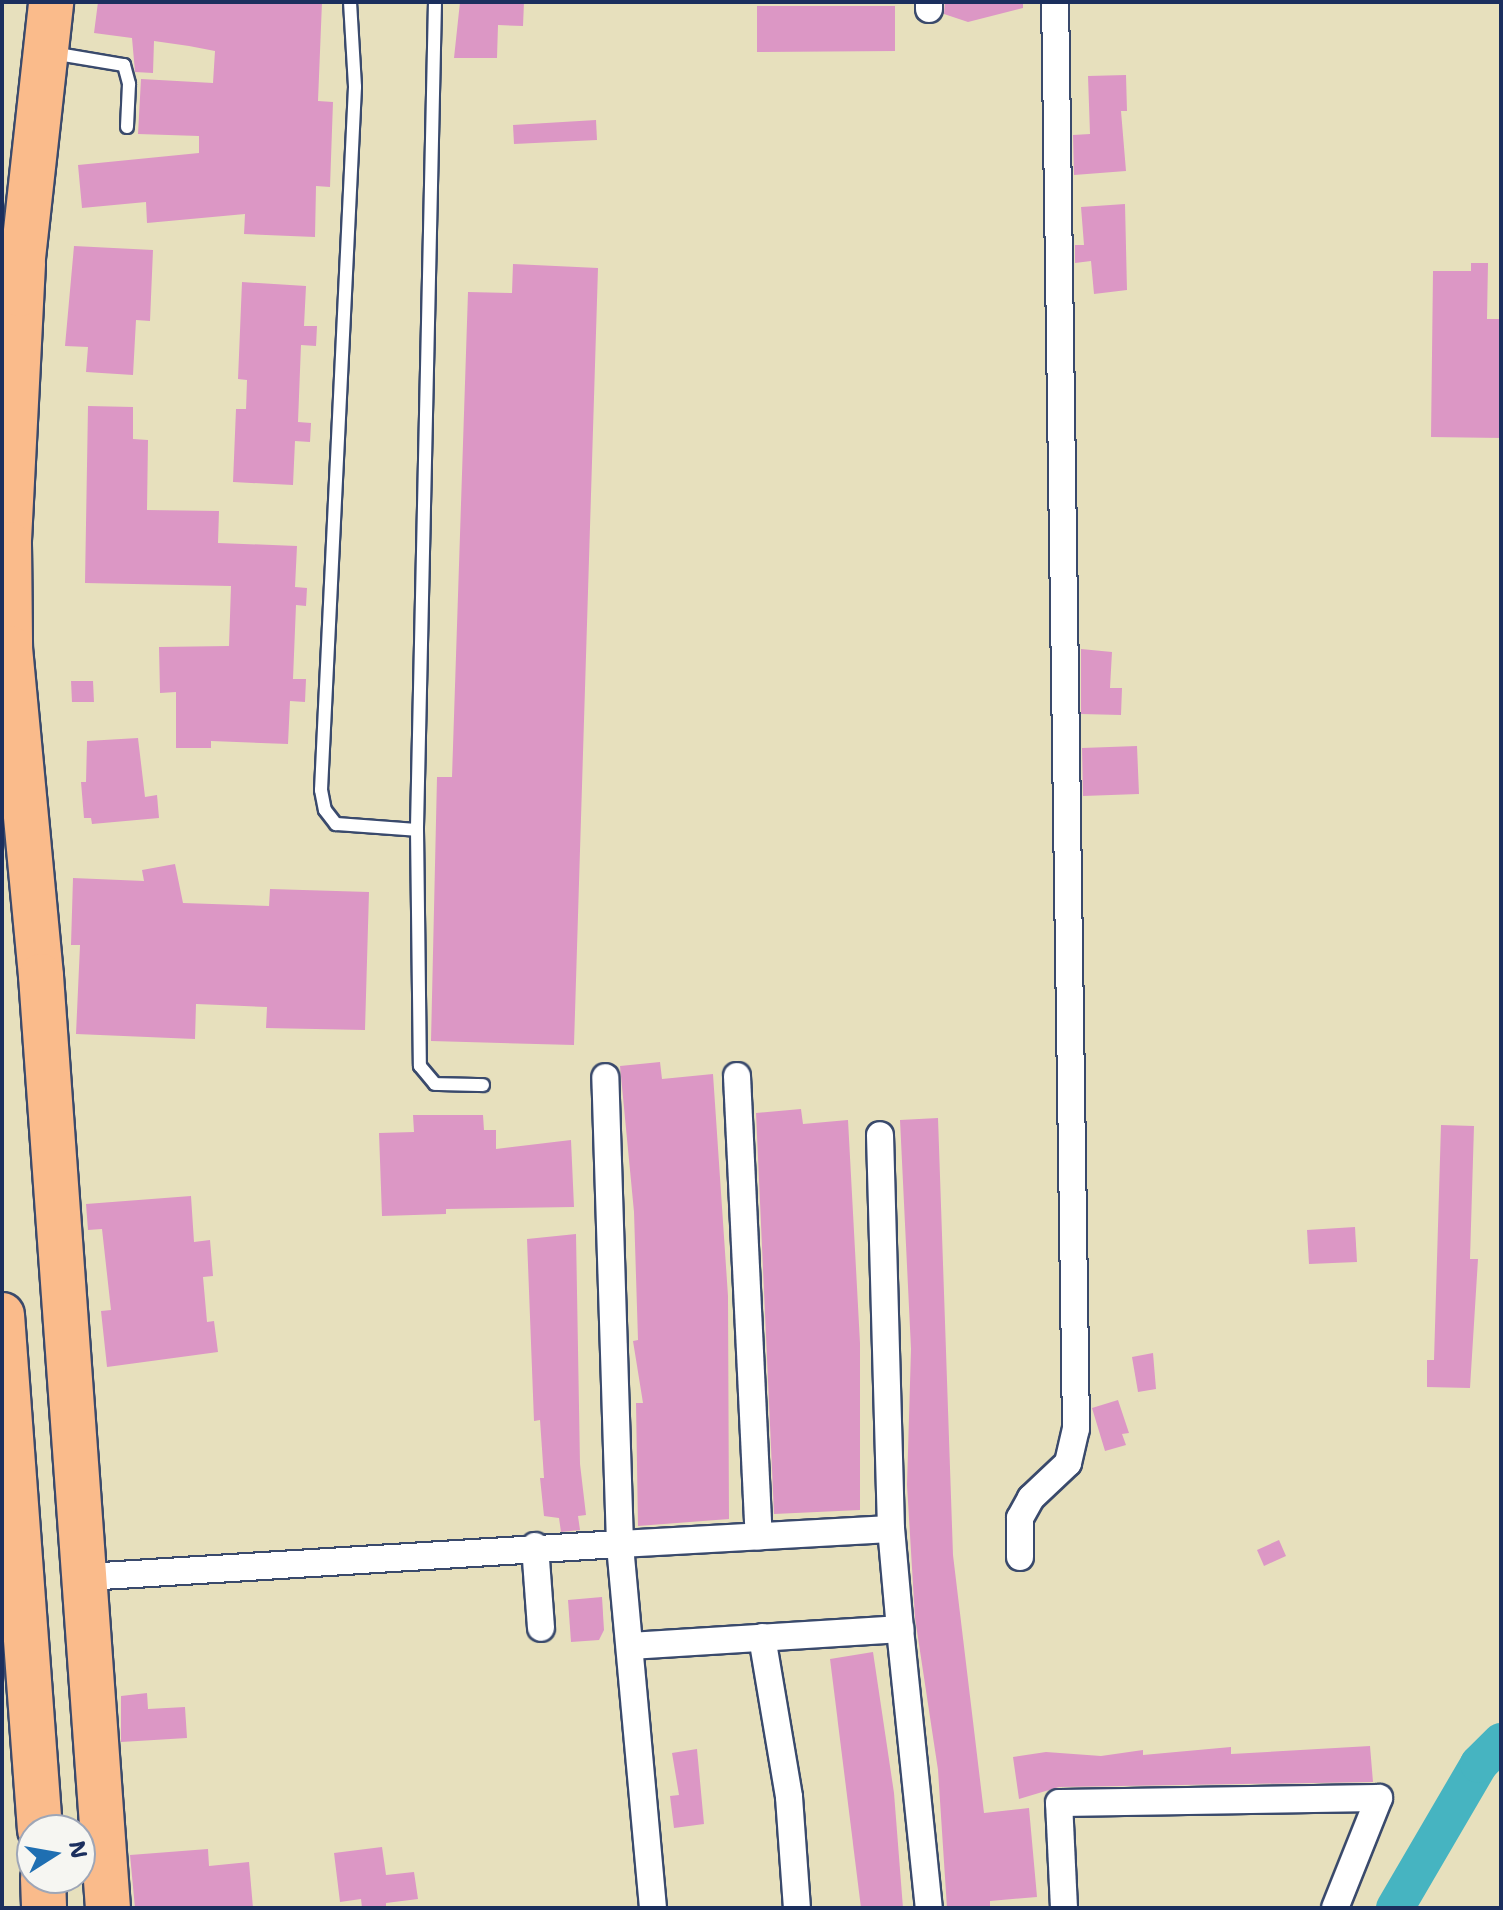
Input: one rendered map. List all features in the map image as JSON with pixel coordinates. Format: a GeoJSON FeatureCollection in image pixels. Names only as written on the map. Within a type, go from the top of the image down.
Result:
{"type":"FeatureCollection","features":[{"type":"Feature","properties":{"kind":"highway"},"geometry":{"type":"LineString","coordinates":[[2,407],[23,264],[51,2]]}},
{"type":"Feature","properties":{"kind":"highway"},"geometry":{"type":"LineString","coordinates":[[23,264],[10,531],[10,648],[41,976],[108,1908]]}},
{"type":"Feature","properties":{"kind":"highway"},"geometry":{"type":"LineString","coordinates":[[2,1315],[39,1814]]}},
{"type":"Feature","properties":{"kind":"street"},"geometry":{"type":"LineString","coordinates":[[1020,1557],[1020,1518],[1031,1498],[1068,1463],[1076,1429],[1055,2]]}},
{"type":"Feature","properties":{"kind":"street"},"geometry":{"type":"LineString","coordinates":[[737,1076],[759,1536]]}},
{"type":"Feature","properties":{"kind":"street"},"geometry":{"type":"LineString","coordinates":[[605,1077],[620,1544],[653,1908]]}},
{"type":"Feature","properties":{"kind":"street"},"geometry":{"type":"LineString","coordinates":[[880,1135],[891,1529],[929,1908]]}},
{"type":"Feature","properties":{"kind":"street"},"geometry":{"type":"LineString","coordinates":[[86,1577],[535,1546],[891,1529]]}},
{"type":"Feature","properties":{"kind":"street"},"geometry":{"type":"LineString","coordinates":[[535,1546],[541,1628]]}},
{"type":"Feature","properties":{"kind":"street"},"geometry":{"type":"LineString","coordinates":[[631,1646],[900,1629]]}},
{"type":"Feature","properties":{"kind":"street"},"geometry":{"type":"LineString","coordinates":[[762,1637],[789,1797],[797,1908]]}},
{"type":"Feature","properties":{"kind":"street"},"geometry":{"type":"LineString","coordinates":[[1064,1908],[1059,1803],[1379,1798],[1335,1908]]}},
{"type":"Feature","properties":{"kind":"lane"},"geometry":{"type":"LineString","coordinates":[[350,2],[355,87],[321,790],[325,810],[336,824],[417,830]]}},
{"type":"Feature","properties":{"kind":"lane"},"geometry":{"type":"LineString","coordinates":[[435,2],[417,830],[420,1066],[435,1084],[483,1085]]}},
{"type":"Feature","properties":{"kind":"lane"},"geometry":{"type":"LineString","coordinates":[[44,52],[124,65],[129,84],[127,127]]}},
{"type":"Feature","properties":{"kind":"building"},"geometry":{"type":"Polygon","coordinates":[[[98,2],[322,2],[318,101],[333,102],[330,187],[316,186],[315,237],[244,234],[245,214],[147,223],[146,202],[82,208],[78,165],[199,153],[199,136],[138,134],[141,79],[213,83],[215,51],[154,41],[153,73],[135,72],[132,38],[94,33],[98,2]]]}},
{"type":"Feature","properties":{"kind":"building"},"geometry":{"type":"Polygon","coordinates":[[[460,2],[524,2],[523,26],[498,25],[497,58],[454,58],[460,2]]]}},
{"type":"Feature","properties":{"kind":"building"},"geometry":{"type":"Polygon","coordinates":[[[945,2],[1023,2],[1023,8],[968,22],[944,14],[945,2]]]}},
{"type":"Feature","properties":{"kind":"building"},"geometry":{"type":"Polygon","coordinates":[[[757,6],[895,6],[895,51],[757,52],[757,6]]]}},
{"type":"Feature","properties":{"kind":"building"},"geometry":{"type":"Polygon","coordinates":[[[1126,75],[1127,111],[1121,111],[1126,171],[1074,175],[1073,135],[1090,134],[1088,76],[1126,75]]]}},
{"type":"Feature","properties":{"kind":"building"},"geometry":{"type":"Polygon","coordinates":[[[596,120],[597,140],[514,144],[513,125],[596,120]]]}},
{"type":"Feature","properties":{"kind":"building"},"geometry":{"type":"Polygon","coordinates":[[[1125,204],[1127,290],[1094,294],[1091,261],[1075,263],[1075,245],[1084,245],[1081,207],[1125,204]]]}},
{"type":"Feature","properties":{"kind":"building"},"geometry":{"type":"Polygon","coordinates":[[[74,246],[153,250],[150,321],[136,320],[133,375],[86,372],[88,347],[65,346],[74,246]]]}},
{"type":"Feature","properties":{"kind":"building"},"geometry":{"type":"Polygon","coordinates":[[[1471,263],[1488,263],[1487,319],[1501,319],[1501,438],[1431,437],[1433,271],[1471,271],[1471,263]]]}},
{"type":"Feature","properties":{"kind":"building"},"geometry":{"type":"Polygon","coordinates":[[[513,264],[598,268],[574,1045],[431,1041],[437,777],[452,777],[468,292],[512,293],[513,264]]]}},
{"type":"Feature","properties":{"kind":"building"},"geometry":{"type":"Polygon","coordinates":[[[242,282],[306,286],[304,326],[317,326],[316,346],[301,345],[298,422],[311,423],[310,442],[295,441],[293,485],[233,482],[236,409],[246,409],[247,380],[238,379],[242,282]]]}},
{"type":"Feature","properties":{"kind":"building"},"geometry":{"type":"Polygon","coordinates":[[[88,406],[133,407],[133,439],[148,440],[147,510],[219,511],[218,543],[297,546],[295,587],[307,588],[306,606],[296,605],[293,679],[306,679],[305,702],[290,701],[288,744],[211,741],[211,748],[176,748],[176,692],[160,693],[159,647],[229,646],[231,586],[85,583],[88,406]]]}},
{"type":"Feature","properties":{"kind":"building"},"geometry":{"type":"Polygon","coordinates":[[[1081,649],[1112,652],[1110,688],[1122,688],[1121,715],[1081,714],[1081,649]]]}},
{"type":"Feature","properties":{"kind":"building"},"geometry":{"type":"Polygon","coordinates":[[[71,681],[93,681],[94,702],[72,702],[71,681]]]}},
{"type":"Feature","properties":{"kind":"building"},"geometry":{"type":"Polygon","coordinates":[[[138,738],[145,797],[157,795],[159,818],[92,824],[91,818],[84,818],[81,782],[86,782],[87,741],[138,738]]]}},
{"type":"Feature","properties":{"kind":"building"},"geometry":{"type":"Polygon","coordinates":[[[1137,746],[1139,794],[1083,796],[1082,748],[1137,746]]]}},
{"type":"Feature","properties":{"kind":"building"},"geometry":{"type":"Polygon","coordinates":[[[175,864],[183,903],[269,906],[270,889],[369,892],[365,1030],[266,1028],[267,1007],[196,1004],[195,1039],[76,1034],[80,945],[71,945],[73,878],[144,881],[142,870],[175,864]]]}},
{"type":"Feature","properties":{"kind":"building"},"geometry":{"type":"Polygon","coordinates":[[[660,1062],[662,1079],[713,1074],[728,1296],[729,1519],[638,1526],[636,1403],[643,1403],[633,1341],[638,1340],[634,1212],[620,1066],[660,1062]]]}},
{"type":"Feature","properties":{"kind":"building"},"geometry":{"type":"Polygon","coordinates":[[[801,1109],[803,1124],[848,1120],[860,1343],[860,1510],[774,1514],[756,1113],[801,1109]]]}},
{"type":"Feature","properties":{"kind":"building"},"geometry":{"type":"Polygon","coordinates":[[[413,1115],[483,1115],[484,1130],[496,1130],[496,1149],[571,1140],[574,1207],[446,1209],[446,1214],[382,1216],[379,1133],[414,1132],[413,1115]]]}},
{"type":"Feature","properties":{"kind":"building"},"geometry":{"type":"Polygon","coordinates":[[[938,1118],[953,1555],[984,1813],[1029,1808],[1037,1897],[990,1901],[990,1908],[947,1908],[938,1770],[915,1618],[907,1485],[911,1349],[900,1120],[938,1118]]]}},
{"type":"Feature","properties":{"kind":"building"},"geometry":{"type":"Polygon","coordinates":[[[1441,1125],[1474,1126],[1470,1259],[1478,1259],[1470,1388],[1427,1387],[1427,1360],[1434,1360],[1441,1125]]]}},
{"type":"Feature","properties":{"kind":"building"},"geometry":{"type":"Polygon","coordinates":[[[191,1196],[194,1242],[210,1240],[213,1276],[203,1277],[207,1322],[214,1321],[218,1352],[107,1367],[101,1311],[111,1310],[102,1229],[88,1230],[86,1204],[191,1196]]]}},
{"type":"Feature","properties":{"kind":"building"},"geometry":{"type":"Polygon","coordinates":[[[1355,1227],[1357,1262],[1309,1264],[1307,1230],[1355,1227]]]}},
{"type":"Feature","properties":{"kind":"building"},"geometry":{"type":"Polygon","coordinates":[[[576,1234],[580,1464],[586,1515],[578,1516],[580,1530],[561,1532],[559,1518],[544,1516],[540,1478],[544,1478],[540,1420],[534,1421],[527,1239],[576,1234]]]}},
{"type":"Feature","properties":{"kind":"building"},"geometry":{"type":"Polygon","coordinates":[[[1153,1353],[1156,1389],[1138,1392],[1132,1357],[1153,1353]]]}},
{"type":"Feature","properties":{"kind":"building"},"geometry":{"type":"Polygon","coordinates":[[[1118,1400],[1129,1433],[1122,1434],[1126,1445],[1105,1451],[1092,1408],[1118,1400]]]}},
{"type":"Feature","properties":{"kind":"building"},"geometry":{"type":"Polygon","coordinates":[[[1279,1540],[1286,1556],[1264,1566],[1257,1550],[1279,1540]]]}},
{"type":"Feature","properties":{"kind":"building"},"geometry":{"type":"Polygon","coordinates":[[[602,1597],[604,1630],[599,1640],[571,1642],[568,1600],[602,1597]]]}},
{"type":"Feature","properties":{"kind":"building"},"geometry":{"type":"Polygon","coordinates":[[[873,1652],[894,1793],[903,1908],[861,1908],[830,1659],[873,1652]]]}},
{"type":"Feature","properties":{"kind":"building"},"geometry":{"type":"Polygon","coordinates":[[[147,1693],[148,1709],[185,1707],[187,1738],[121,1742],[121,1696],[147,1693]]]}},
{"type":"Feature","properties":{"kind":"building"},"geometry":{"type":"Polygon","coordinates":[[[1370,1746],[1373,1782],[1059,1787],[1019,1799],[1013,1757],[1046,1752],[1101,1756],[1143,1750],[1143,1755],[1231,1747],[1231,1754],[1370,1746]]]}},
{"type":"Feature","properties":{"kind":"building"},"geometry":{"type":"Polygon","coordinates":[[[697,1749],[704,1824],[674,1828],[670,1796],[679,1795],[672,1753],[697,1749]]]}},
{"type":"Feature","properties":{"kind":"building"},"geometry":{"type":"Polygon","coordinates":[[[382,1847],[386,1875],[414,1872],[418,1899],[386,1903],[386,1908],[362,1908],[361,1899],[340,1902],[334,1853],[382,1847]]]}},
{"type":"Feature","properties":{"kind":"building"},"geometry":{"type":"Polygon","coordinates":[[[208,1849],[209,1866],[249,1862],[253,1908],[135,1908],[130,1855],[208,1849]]]}},
{"type":"Feature","properties":{"kind":"waterway"},"geometry":{"type":"LineString","coordinates":[[1395,1908],[1479,1764],[1501,1742]]}}]}
